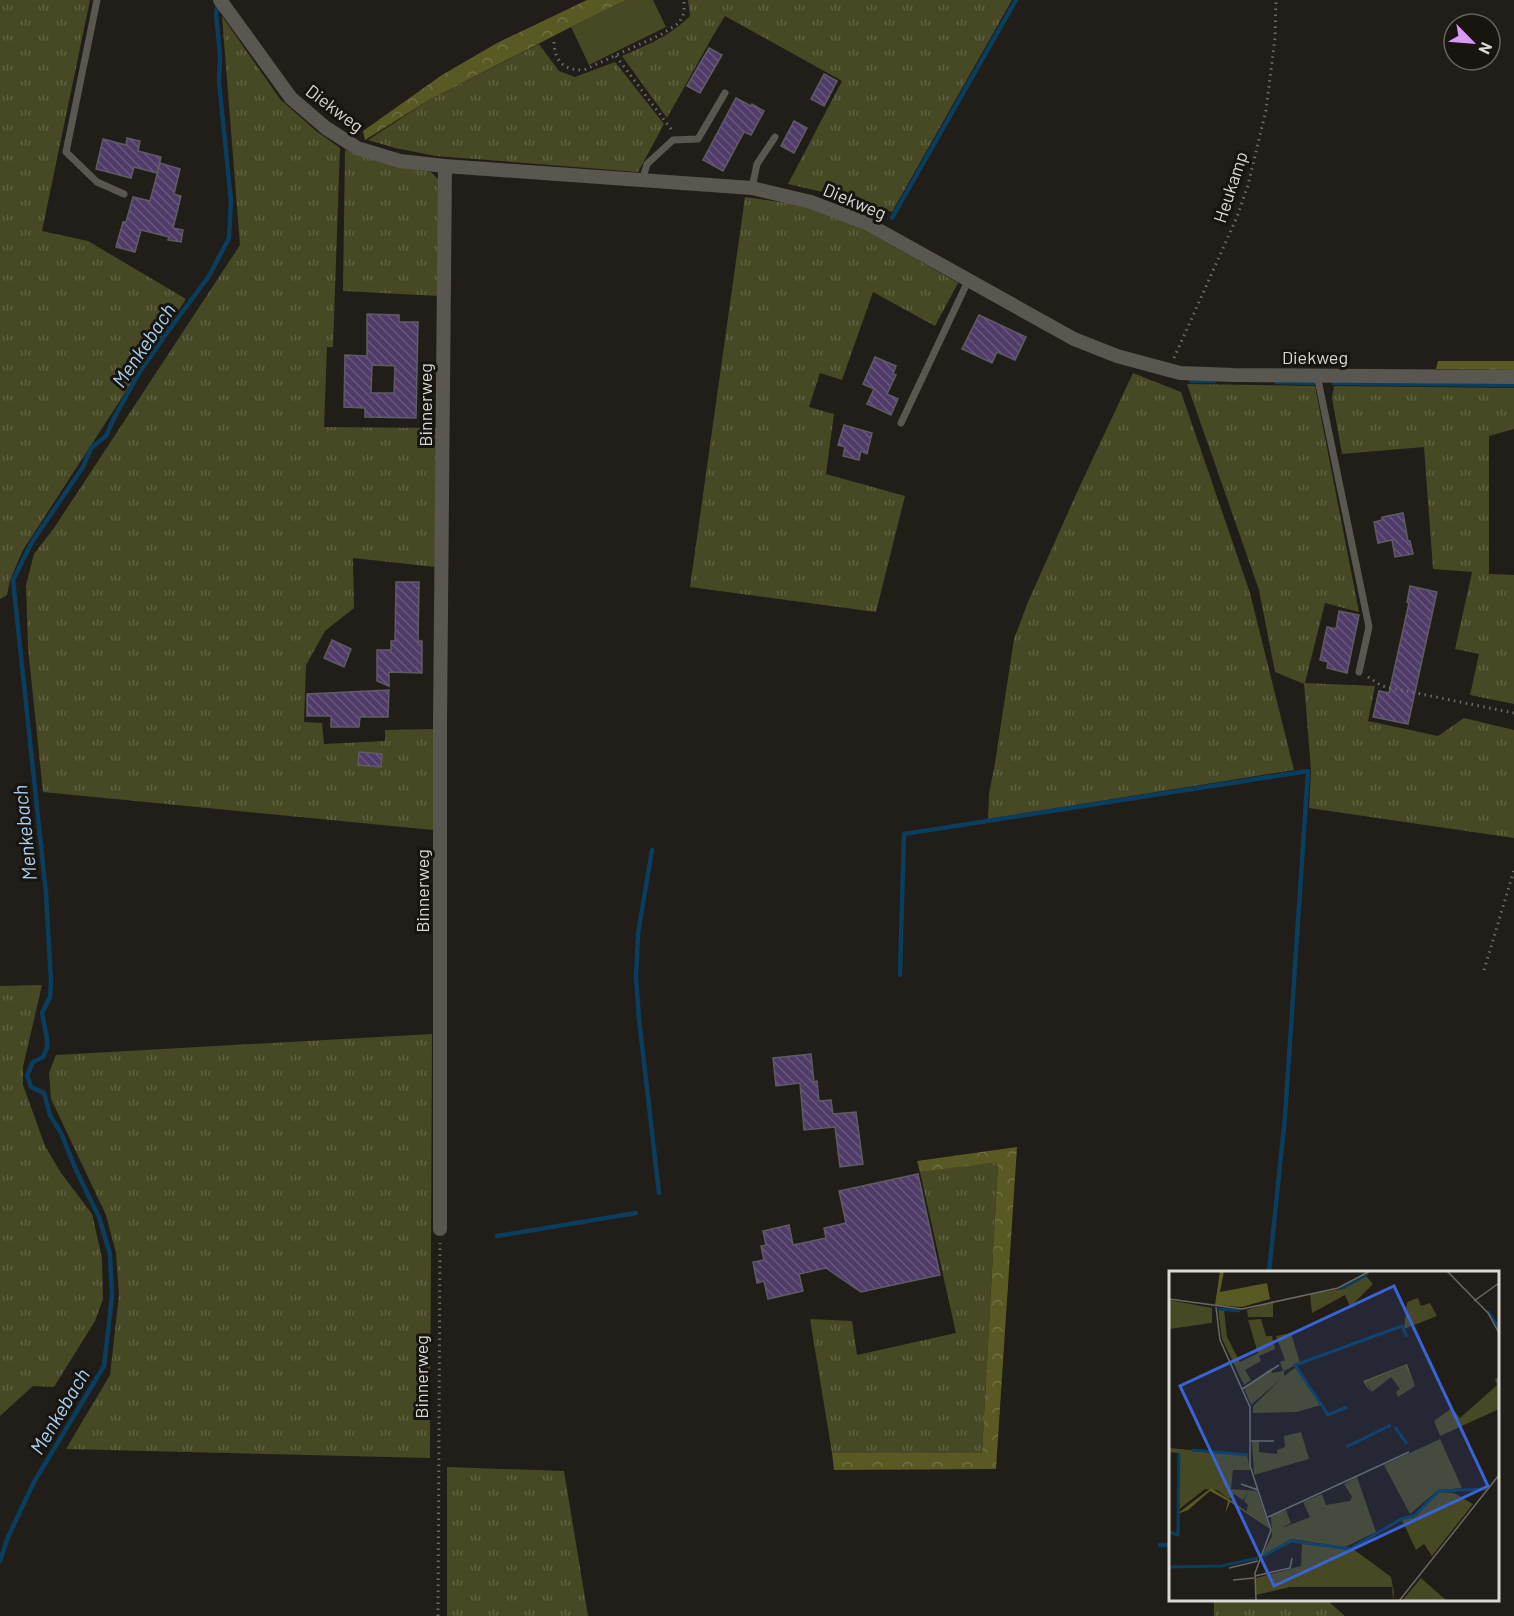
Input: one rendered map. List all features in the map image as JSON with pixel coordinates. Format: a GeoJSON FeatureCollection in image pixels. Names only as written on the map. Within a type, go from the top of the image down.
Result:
{"type":"FeatureCollection","features":[{"type":"Feature","properties":{"kind":"street","name":"Diekweg"},"geometry":{"type":"LineString","coordinates":[[223,3],[291,98],[326,128],[357,148],[400,161],[752,188],[811,201],[866,223],[1074,339],[1117,356],[1180,373],[1514,377]]}},
{"type":"Feature","properties":{"kind":"street","name":"Binnerweg"},"geometry":{"type":"LineString","coordinates":[[440,1229],[440,722],[445,166]]}},
{"type":"Feature","properties":{"kind":"lane"},"geometry":{"type":"LineString","coordinates":[[97,0],[66,152],[97,182],[124,194]]}},
{"type":"Feature","properties":{"kind":"lane"},"geometry":{"type":"LineString","coordinates":[[642,181],[648,164],[673,140],[698,139],[725,93]]}},
{"type":"Feature","properties":{"kind":"lane"},"geometry":{"type":"LineString","coordinates":[[752,188],[757,164],[775,137]]}},
{"type":"Feature","properties":{"kind":"lane"},"geometry":{"type":"LineString","coordinates":[[901,423],[968,281]]}},
{"type":"Feature","properties":{"kind":"lane"},"geometry":{"type":"LineString","coordinates":[[1317,375],[1369,627],[1359,672]]}},
{"type":"Feature","properties":{"kind":"path"},"geometry":{"type":"LineString","coordinates":[[554,42],[555,55],[562,65],[572,70],[584,70],[662,34],[679,23],[684,13],[684,0]]}},
{"type":"Feature","properties":{"kind":"path","name":"Heukamp"},"geometry":{"type":"LineString","coordinates":[[1169,370],[1237,217],[1248,185],[1266,110],[1275,38],[1276,0]]}},
{"type":"Feature","properties":{"kind":"path"},"geometry":{"type":"LineString","coordinates":[[616,56],[671,129],[673,140]]}},
{"type":"Feature","properties":{"kind":"path"},"geometry":{"type":"LineString","coordinates":[[1359,672],[1383,686],[1514,713]]}},
{"type":"Feature","properties":{"kind":"path"},"geometry":{"type":"LineString","coordinates":[[1484,970],[1514,870]]}},
{"type":"Feature","properties":{"kind":"path","name":"Binnerweg"},"geometry":{"type":"LineString","coordinates":[[438,1616],[440,1229]]}},
{"type":"Feature","properties":{"kind":"green space"},"geometry":{"type":"Polygon","coordinates":[[[0,0],[90,0],[42,231],[88,241],[186,299],[23,550],[10,580],[7,595],[0,599],[0,0]]]}},
{"type":"Feature","properties":{"kind":"green space"},"geometry":{"type":"Polygon","coordinates":[[[587,0],[627,0],[429,100],[365,140],[363,131],[442,75],[497,43],[587,0]]]}},
{"type":"Feature","properties":{"kind":"green space"},"geometry":{"type":"Polygon","coordinates":[[[627,0],[653,0],[666,27],[589,65],[571,27],[627,0]]]}},
{"type":"Feature","properties":{"kind":"green space"},"geometry":{"type":"Polygon","coordinates":[[[688,0],[1012,0],[892,212],[788,184],[842,81],[725,16],[667,118],[622,56],[674,30],[690,16],[688,0]]]}},
{"type":"Feature","properties":{"kind":"green space"},"geometry":{"type":"Polygon","coordinates":[[[222,16],[280,99],[315,130],[340,148],[333,347],[327,347],[324,427],[437,428],[435,567],[353,558],[354,608],[325,631],[306,665],[304,722],[322,723],[324,744],[385,741],[385,730],[433,729],[433,830],[43,792],[28,648],[26,585],[34,554],[54,528],[240,245],[222,16]]]}},
{"type":"Feature","properties":{"kind":"green space"},"geometry":{"type":"Polygon","coordinates":[[[539,44],[559,71],[575,77],[615,62],[664,124],[638,172],[436,156],[368,140],[429,100],[539,44]]]}},
{"type":"Feature","properties":{"kind":"green space"},"geometry":{"type":"Polygon","coordinates":[[[345,150],[392,165],[431,172],[441,182],[439,296],[343,291],[345,150]]]}},
{"type":"Feature","properties":{"kind":"green space"},"geometry":{"type":"Polygon","coordinates":[[[745,197],[809,206],[863,229],[958,283],[935,326],[873,292],[842,380],[820,373],[809,407],[834,414],[826,474],[905,496],[876,612],[690,587],[745,197]]]}},
{"type":"Feature","properties":{"kind":"green space"},"geometry":{"type":"Polygon","coordinates":[[[1438,361],[1514,361],[1514,370],[1436,369],[1438,361]]]}},
{"type":"Feature","properties":{"kind":"green space"},"geometry":{"type":"Polygon","coordinates":[[[1133,373],[1181,392],[1250,593],[1294,770],[988,819],[989,794],[1014,639],[1078,490],[1133,373]]]}},
{"type":"Feature","properties":{"kind":"green space"},"geometry":{"type":"Polygon","coordinates":[[[1187,384],[1315,386],[1359,612],[1325,603],[1305,683],[1375,686],[1368,721],[1438,736],[1464,718],[1514,730],[1514,838],[1309,808],[1311,770],[1304,684],[1275,672],[1259,590],[1187,384]]]}},
{"type":"Feature","properties":{"kind":"green space"},"geometry":{"type":"Polygon","coordinates":[[[1334,386],[1514,388],[1514,429],[1489,436],[1489,574],[1514,575],[1514,704],[1470,695],[1479,654],[1455,649],[1472,572],[1433,569],[1424,447],[1342,454],[1332,398],[1334,386]]]}},
{"type":"Feature","properties":{"kind":"green space"},"geometry":{"type":"Polygon","coordinates":[[[42,985],[23,1067],[23,1085],[45,1146],[61,1173],[92,1214],[102,1258],[103,1299],[95,1321],[54,1387],[33,1386],[0,1416],[0,986],[42,985]]]}},
{"type":"Feature","properties":{"kind":"green space"},"geometry":{"type":"Polygon","coordinates":[[[432,1034],[430,1458],[66,1449],[110,1375],[119,1295],[116,1253],[106,1215],[51,1099],[49,1073],[56,1055],[432,1034]]]}},
{"type":"Feature","properties":{"kind":"green space"},"geometry":{"type":"Polygon","coordinates":[[[1017,1147],[996,1469],[834,1470],[832,1453],[982,1453],[998,1162],[920,1172],[917,1161],[1017,1147]]]}},
{"type":"Feature","properties":{"kind":"green space"},"geometry":{"type":"Polygon","coordinates":[[[998,1161],[982,1453],[832,1453],[810,1319],[852,1321],[857,1355],[956,1333],[920,1172],[998,1161]]]}},
{"type":"Feature","properties":{"kind":"green space"},"geometry":{"type":"Polygon","coordinates":[[[447,1467],[564,1471],[588,1616],[447,1616],[447,1467]]]}},
{"type":"Feature","properties":{"kind":"green space"},"geometry":{"type":"Polygon","coordinates":[[[1214,1601],[1328,1601],[1345,1616],[1214,1616],[1214,1601]]]}},
{"type":"Feature","properties":{"kind":"building"},"geometry":{"type":"Polygon","coordinates":[[[709,48],[722,55],[700,93],[687,86],[709,48]]]}},
{"type":"Feature","properties":{"kind":"building"},"geometry":{"type":"Polygon","coordinates":[[[824,74],[837,81],[824,106],[811,99],[824,74]]]}},
{"type":"Feature","properties":{"kind":"building"},"geometry":{"type":"Polygon","coordinates":[[[736,98],[764,111],[751,135],[744,132],[723,171],[703,160],[736,98]]]}},
{"type":"Feature","properties":{"kind":"building"},"geometry":{"type":"Polygon","coordinates":[[[794,121],[807,128],[794,153],[781,146],[794,121]]]}},
{"type":"Feature","properties":{"kind":"building"},"geometry":{"type":"Polygon","coordinates":[[[127,138],[140,141],[138,151],[161,157],[157,173],[134,167],[131,178],[96,169],[103,139],[126,145],[127,138]]]}},
{"type":"Feature","properties":{"kind":"building"},"geometry":{"type":"Polygon","coordinates":[[[160,163],[180,169],[174,194],[181,196],[173,228],[183,230],[181,242],[168,240],[169,237],[141,230],[135,252],[116,247],[133,197],[150,201],[160,163]]]}},
{"type":"Feature","properties":{"kind":"building"},"geometry":{"type":"Polygon","coordinates":[[[367,314],[399,315],[399,322],[418,322],[416,418],[365,417],[365,408],[344,407],[345,355],[367,356],[367,314]],[[372,365],[371,393],[394,393],[395,366],[372,365]]]}},
{"type":"Feature","properties":{"kind":"building"},"geometry":{"type":"Polygon","coordinates":[[[979,315],[1026,337],[1015,360],[997,352],[992,363],[962,349],[979,315]]]}},
{"type":"Feature","properties":{"kind":"building"},"geometry":{"type":"Polygon","coordinates":[[[875,357],[896,366],[893,374],[896,375],[887,394],[898,399],[891,415],[867,404],[874,389],[863,384],[875,357]]]}},
{"type":"Feature","properties":{"kind":"building"},"geometry":{"type":"Polygon","coordinates":[[[844,425],[872,433],[867,454],[861,451],[859,460],[843,456],[845,447],[838,445],[844,425]]]}},
{"type":"Feature","properties":{"kind":"building"},"geometry":{"type":"Polygon","coordinates":[[[1403,513],[1413,554],[1395,557],[1392,540],[1378,543],[1374,522],[1382,520],[1382,517],[1403,513]]]}},
{"type":"Feature","properties":{"kind":"building"},"geometry":{"type":"Polygon","coordinates":[[[396,582],[419,582],[418,641],[422,641],[422,673],[389,672],[389,686],[377,681],[377,650],[391,650],[391,641],[395,641],[396,582]]]}},
{"type":"Feature","properties":{"kind":"building"},"geometry":{"type":"Polygon","coordinates":[[[1410,586],[1437,592],[1408,724],[1373,717],[1379,691],[1389,693],[1409,603],[1407,602],[1410,586]]]}},
{"type":"Feature","properties":{"kind":"building"},"geometry":{"type":"Polygon","coordinates":[[[1339,611],[1359,615],[1347,673],[1327,668],[1328,662],[1320,660],[1327,627],[1336,629],[1339,611]]]}},
{"type":"Feature","properties":{"kind":"building"},"geometry":{"type":"Polygon","coordinates":[[[332,640],[351,649],[344,667],[324,658],[332,640]]]}},
{"type":"Feature","properties":{"kind":"building"},"geometry":{"type":"Polygon","coordinates":[[[389,690],[388,717],[360,717],[359,727],[331,727],[331,716],[307,716],[307,694],[389,690]]]}},
{"type":"Feature","properties":{"kind":"building"},"geometry":{"type":"Polygon","coordinates":[[[359,752],[382,754],[381,767],[358,765],[359,752]]]}},
{"type":"Feature","properties":{"kind":"building"},"geometry":{"type":"Polygon","coordinates":[[[811,1054],[819,1101],[831,1100],[833,1114],[856,1112],[863,1164],[840,1167],[835,1127],[804,1130],[800,1083],[776,1086],[773,1058],[811,1054]]]}},
{"type":"Feature","properties":{"kind":"building"},"geometry":{"type":"Polygon","coordinates":[[[918,1174],[940,1275],[861,1292],[826,1268],[799,1274],[803,1291],[768,1299],[764,1281],[757,1283],[753,1262],[764,1260],[761,1246],[766,1245],[763,1231],[789,1225],[793,1245],[826,1238],[824,1228],[846,1223],[839,1191],[918,1174]]]}},
{"type":"Feature","properties":{"kind":"waterway"},"geometry":{"type":"LineString","coordinates":[[892,218],[1016,0]]}},
{"type":"Feature","properties":{"kind":"waterway","name":"Menkebach"},"geometry":{"type":"LineString","coordinates":[[0,1561],[8,1537],[34,1482],[104,1366],[112,1297],[110,1254],[99,1217],[61,1133],[50,1115],[44,1093],[31,1087],[27,1075],[33,1062],[43,1057],[47,1048],[42,1013],[50,997],[51,982],[46,893],[13,580],[32,542],[83,467],[91,448],[106,436],[139,373],[209,276],[229,238],[231,201],[219,82],[220,55],[216,14],[218,3]]}},
{"type":"Feature","properties":{"kind":"waterway"},"geometry":{"type":"LineString","coordinates":[[1191,381],[1214,381]]}},
{"type":"Feature","properties":{"kind":"waterway"},"geometry":{"type":"LineString","coordinates":[[1276,382],[1313,383]]}},
{"type":"Feature","properties":{"kind":"waterway"},"geometry":{"type":"LineString","coordinates":[[1334,383],[1514,385]]}},
{"type":"Feature","properties":{"kind":"waterway"},"geometry":{"type":"LineString","coordinates":[[900,975],[904,834],[1308,771],[1285,1117],[1269,1271]]}},
{"type":"Feature","properties":{"kind":"waterway"},"geometry":{"type":"LineString","coordinates":[[652,850],[638,934],[636,977],[659,1193]]}},
{"type":"Feature","properties":{"kind":"waterway"},"geometry":{"type":"LineString","coordinates":[[497,1236],[636,1213]]}},
{"type":"Feature","properties":{"kind":"waterway"},"geometry":{"type":"LineString","coordinates":[[1160,1545],[1169,1545]]}}]}
